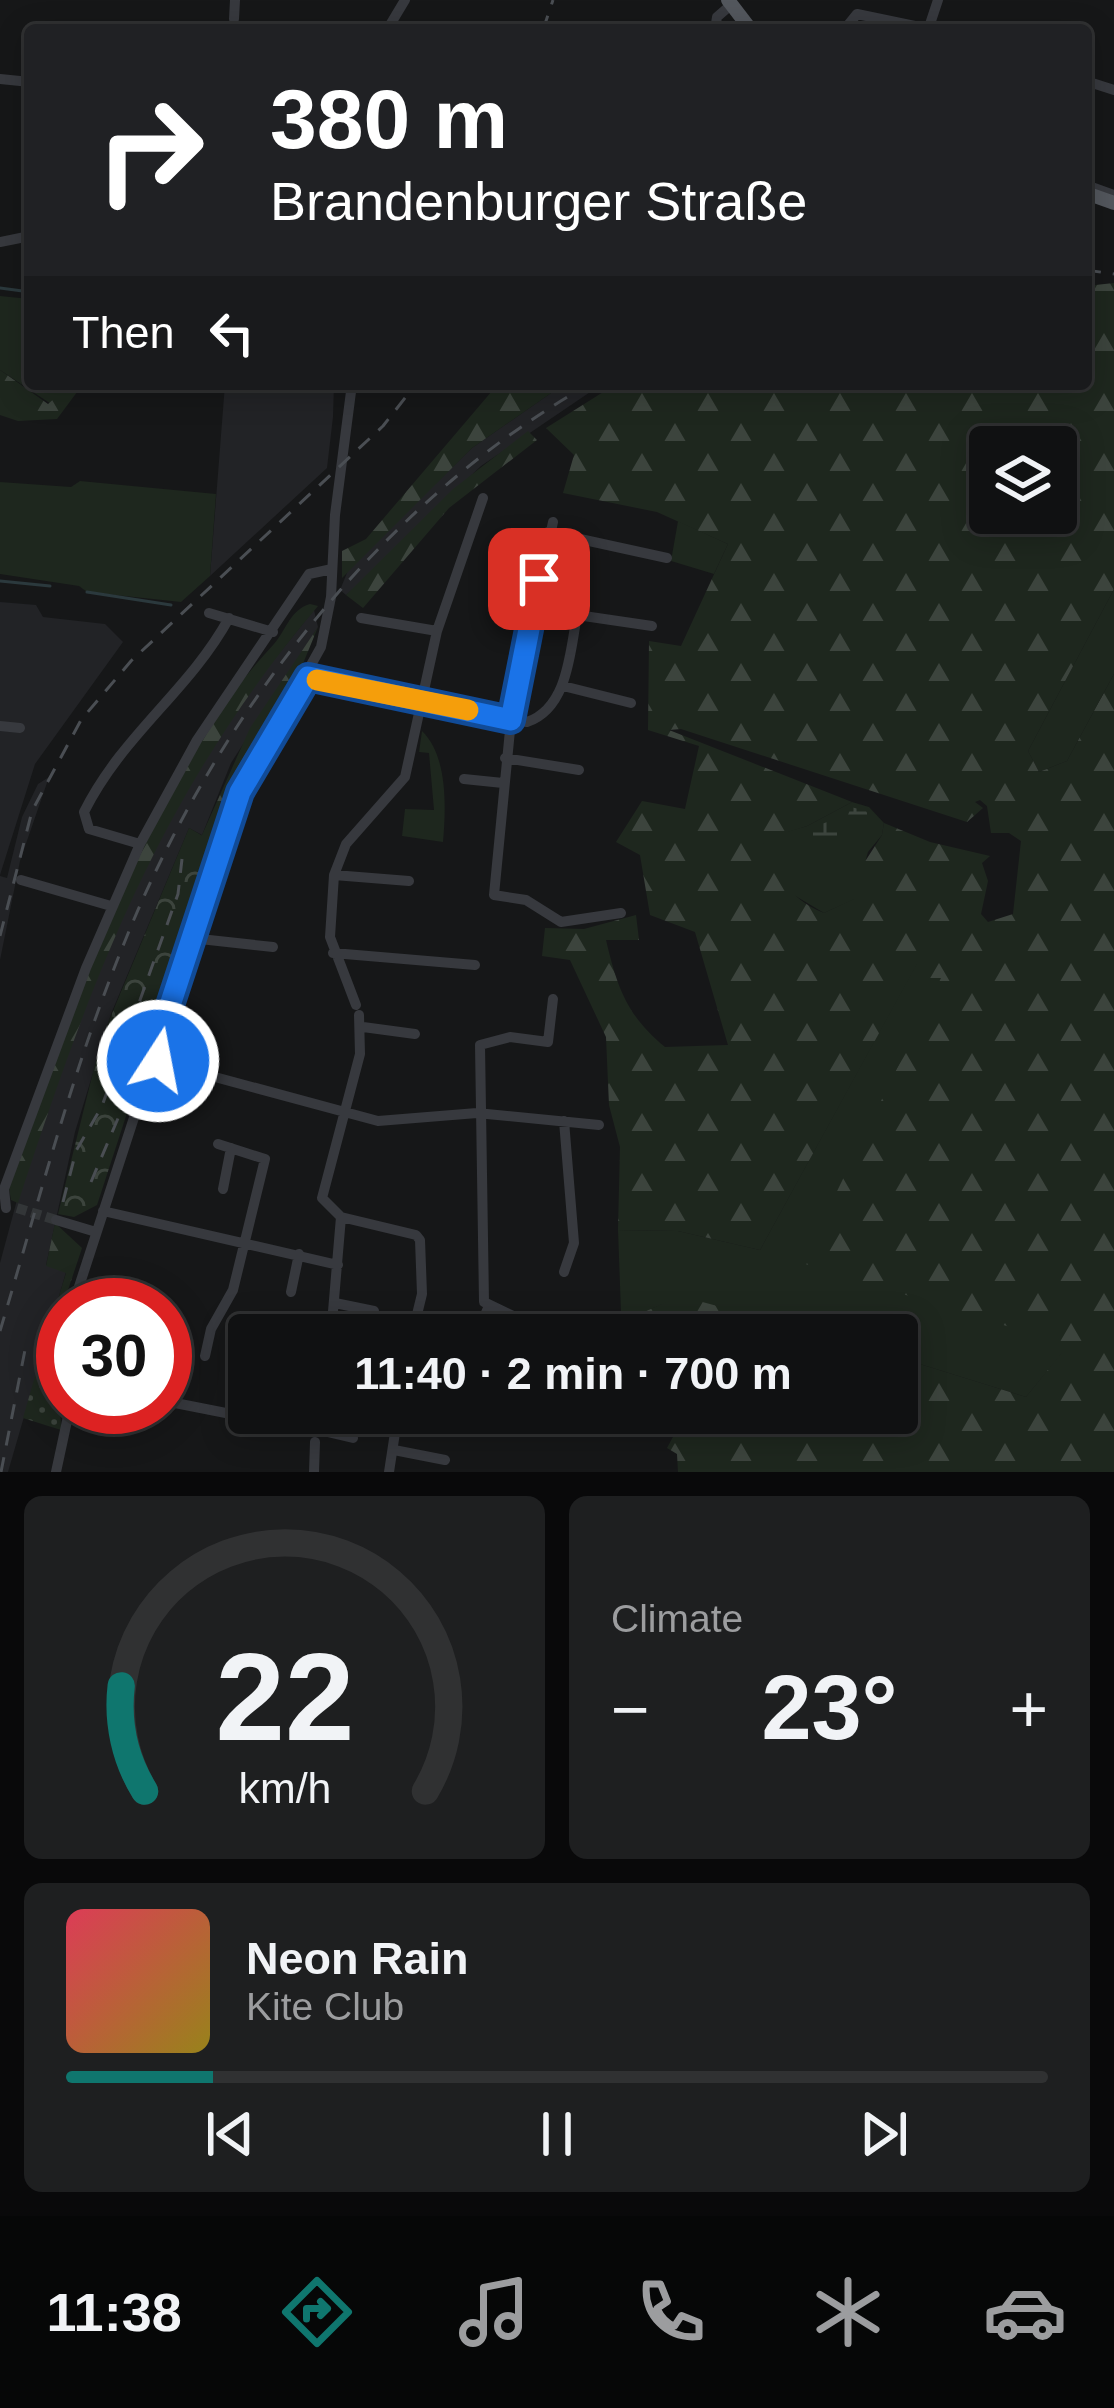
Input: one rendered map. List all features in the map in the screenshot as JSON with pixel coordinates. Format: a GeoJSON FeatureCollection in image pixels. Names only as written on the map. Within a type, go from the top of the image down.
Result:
{"type":"FeatureCollection","features":[{"type":"Feature","properties":{"kind":"street"},"geometry":{"type":"LineString","coordinates":[[234,19],[236,0]]}},
{"type":"Feature","properties":{"kind":"street"},"geometry":{"type":"LineString","coordinates":[[849,24],[857,14],[903,24]]}},
{"type":"Feature","properties":{"kind":"street"},"geometry":{"type":"LineString","coordinates":[[82,1278],[240,792],[308,677],[326,628],[351,390]]}},
{"type":"Feature","properties":{"kind":"street"},"geometry":{"type":"LineString","coordinates":[[322,1198],[360,1016],[333,952],[329,922],[334,875],[346,844],[405,777],[437,631],[483,497]]}},
{"type":"Feature","properties":{"kind":"street"},"geometry":{"type":"LineString","coordinates":[[621,914],[561,922],[526,900],[494,895],[502,783],[550,527],[667,559]]}},
{"type":"Feature","properties":{"kind":"street"},"geometry":{"type":"LineString","coordinates":[[8,1209],[7,1181],[111,907],[140,844],[197,740],[309,574],[332,569]]}},
{"type":"Feature","properties":{"kind":"street"},"geometry":{"type":"LineString","coordinates":[[208,613],[273,632]]}},
{"type":"Feature","properties":{"kind":"street"},"geometry":{"type":"LineString","coordinates":[[308,677],[534,721],[563,686],[580,613],[652,626]]}},
{"type":"Feature","properties":{"kind":"street"},"geometry":{"type":"LineString","coordinates":[[140,844],[89,830],[84,812],[123,745],[207,653],[229,618]]}},
{"type":"Feature","properties":{"kind":"street"},"geometry":{"type":"LineString","coordinates":[[361,618],[437,631]]}},
{"type":"Feature","properties":{"kind":"street"},"geometry":{"type":"LineString","coordinates":[[563,686],[631,704]]}},
{"type":"Feature","properties":{"kind":"street"},"geometry":{"type":"LineString","coordinates":[[0,726],[20,728]]}},
{"type":"Feature","properties":{"kind":"street"},"geometry":{"type":"LineString","coordinates":[[506,758],[579,770]]}},
{"type":"Feature","properties":{"kind":"street"},"geometry":{"type":"LineString","coordinates":[[464,779],[502,783]]}},
{"type":"Feature","properties":{"kind":"street"},"geometry":{"type":"LineString","coordinates":[[334,875],[409,881]]}},
{"type":"Feature","properties":{"kind":"street"},"geometry":{"type":"LineString","coordinates":[[21,880],[111,907]]}},
{"type":"Feature","properties":{"kind":"street"},"geometry":{"type":"LineString","coordinates":[[191,938],[273,947]]}},
{"type":"Feature","properties":{"kind":"street"},"geometry":{"type":"LineString","coordinates":[[333,952],[476,965]]}},
{"type":"Feature","properties":{"kind":"street"},"geometry":{"type":"LineString","coordinates":[[486,1314],[477,1113],[482,1041],[510,1037],[548,1042],[553,998]]}},
{"type":"Feature","properties":{"kind":"street"},"geometry":{"type":"LineString","coordinates":[[360,1016],[415,1034]]}},
{"type":"Feature","properties":{"kind":"street"},"geometry":{"type":"LineString","coordinates":[[152,1060],[341,1115],[378,1121],[477,1113],[599,1125]]}},
{"type":"Feature","properties":{"kind":"street"},"geometry":{"type":"LineString","coordinates":[[563,1272],[574,1243],[564,1121]]}},
{"type":"Feature","properties":{"kind":"street"},"geometry":{"type":"LineString","coordinates":[[205,1356],[211,1329],[233,1290],[265,1159],[225,1146],[223,1189]]}},
{"type":"Feature","properties":{"kind":"street"},"geometry":{"type":"LineString","coordinates":[[308,1202],[322,1198]]}},
{"type":"Feature","properties":{"kind":"street"},"geometry":{"type":"LineString","coordinates":[[322,1198],[341,1217],[420,1240],[422,1294],[417,1314]]}},
{"type":"Feature","properties":{"kind":"street"},"geometry":{"type":"LineString","coordinates":[[103,1210],[338,1264]]}},
{"type":"Feature","properties":{"kind":"street"},"geometry":{"type":"LineString","coordinates":[[333,1314],[341,1217]]}},
{"type":"Feature","properties":{"kind":"street"},"geometry":{"type":"LineString","coordinates":[[56,1220],[96,1232]]}},
{"type":"Feature","properties":{"kind":"street"},"geometry":{"type":"LineString","coordinates":[[291,1292],[299,1253]]}},
{"type":"Feature","properties":{"kind":"street"},"geometry":{"type":"LineString","coordinates":[[334,1303],[374,1311]]}},
{"type":"Feature","properties":{"kind":"street"},"geometry":{"type":"LineString","coordinates":[[488,1308],[498,1314]]}},
{"type":"Feature","properties":{"kind":"street"},"geometry":{"type":"LineString","coordinates":[[192,1406],[228,1413]]}},
{"type":"Feature","properties":{"kind":"street"},"geometry":{"type":"LineString","coordinates":[[56,1472],[64,1434]]}},
{"type":"Feature","properties":{"kind":"street"},"geometry":{"type":"LineString","coordinates":[[389,1472],[396,1434]]}},
{"type":"Feature","properties":{"kind":"street"},"geometry":{"type":"LineString","coordinates":[[314,1472],[317,1436],[353,1438]]}},
{"type":"Feature","properties":{"kind":"street"},"geometry":{"type":"LineString","coordinates":[[394,1450],[445,1460]]}},
{"type":"Feature","properties":{"kind":"shaded area"},"geometry":{"type":"Polygon","coordinates":[[[225,390],[334,390],[327,468],[210,576],[225,390]]]}},
{"type":"Feature","properties":{"kind":"shaded area"},"geometry":{"type":"Polygon","coordinates":[[[555,390],[593,390],[481,466],[353,589],[346,595],[340,590],[349,568],[472,448],[555,390]]]}},
{"type":"Feature","properties":{"kind":"shaded area"},"geometry":{"type":"Polygon","coordinates":[[[0,602],[36,605],[43,617],[105,624],[123,642],[35,764],[0,875],[0,602]]]}},
{"type":"Feature","properties":{"kind":"shaded area"},"geometry":{"type":"Polygon","coordinates":[[[314,610],[318,627],[231,763],[202,835],[189,828],[111,1014],[75,1132],[46,1265],[66,1272],[64,1278],[36,1278],[36,1375],[8,1472],[0,1472],[0,1263],[28,1159],[118,924],[182,793],[252,687],[314,610]]]}},
{"type":"Feature","properties":{"kind":"shaded area"},"geometry":{"type":"Polygon","coordinates":[[[49,777],[20,861],[0,960],[0,876],[7,878],[22,817],[38,784],[49,777]]]}},
{"type":"Feature","properties":{"kind":"green space"},"geometry":{"type":"Polygon","coordinates":[[[1114,283],[1114,589],[1028,751],[1039,772],[1067,761],[1114,674],[1114,1472],[678,1472],[677,1454],[667,1448],[675,1434],[918,1434],[918,1364],[1026,1397],[1068,1345],[802,1263],[941,978],[927,978],[927,964],[917,964],[760,1250],[678,1231],[618,1230],[620,1147],[609,1105],[606,1037],[570,960],[542,956],[545,928],[584,929],[636,915],[639,940],[606,940],[619,986],[633,1012],[665,1047],[728,1045],[695,932],[650,915],[640,855],[616,842],[642,801],[685,809],[699,746],[648,730],[649,641],[681,646],[728,544],[657,512],[563,493],[574,455],[546,428],[606,390],[1092,390],[1092,285],[1114,283]],[[681,729],[669,730],[852,802],[807,826],[762,840],[785,884],[800,900],[824,913],[854,899],[850,885],[882,835],[884,823],[930,842],[990,856],[982,863],[988,881],[981,914],[988,922],[1013,914],[1021,841],[1009,833],[991,833],[987,806],[975,802],[983,808],[967,822],[681,729]]]}},
{"type":"Feature","properties":{"kind":"green space"},"geometry":{"type":"Polygon","coordinates":[[[0,296],[24,298],[24,386],[0,370],[0,296]]]}},
{"type":"Feature","properties":{"kind":"green space"},"geometry":{"type":"Polygon","coordinates":[[[0,370],[48,404],[64,390],[79,390],[57,419],[18,421],[0,415],[0,370]]]}},
{"type":"Feature","properties":{"kind":"green space"},"geometry":{"type":"Polygon","coordinates":[[[30,390],[65,390],[51,404],[30,390]]]}},
{"type":"Feature","properties":{"kind":"green space"},"geometry":{"type":"Polygon","coordinates":[[[493,390],[555,390],[472,448],[342,578],[342,551],[366,539],[493,390]]]}},
{"type":"Feature","properties":{"kind":"green space"},"geometry":{"type":"Polygon","coordinates":[[[528,431],[537,440],[449,508],[363,608],[346,595],[453,489],[528,431]]]}},
{"type":"Feature","properties":{"kind":"green space"},"geometry":{"type":"Polygon","coordinates":[[[80,481],[216,494],[210,576],[181,602],[87,592],[79,586],[0,574],[0,482],[71,487],[80,481]]]}},
{"type":"Feature","properties":{"kind":"green space"},"geometry":{"type":"Polygon","coordinates":[[[678,521],[728,544],[714,574],[671,561],[678,521]]]}},
{"type":"Feature","properties":{"kind":"green space"},"geometry":{"type":"Polygon","coordinates":[[[1114,589],[1114,674],[1067,761],[1039,772],[1028,751],[1114,589]]]}},
{"type":"Feature","properties":{"kind":"green space"},"geometry":{"type":"Polygon","coordinates":[[[310,604],[318,606],[262,676],[172,819],[103,966],[18,1203],[11,1200],[9,1188],[88,974],[148,832],[184,765],[226,702],[293,615],[310,604]]]}},
{"type":"Feature","properties":{"kind":"green space"},"geometry":{"type":"Polygon","coordinates":[[[318,627],[295,683],[239,774],[148,1049],[202,835],[250,728],[318,627]]]}},
{"type":"Feature","properties":{"kind":"green space"},"geometry":{"type":"Polygon","coordinates":[[[422,731],[441,768],[443,842],[402,836],[405,809],[434,810],[429,753],[419,752],[422,731]]]}},
{"type":"Feature","properties":{"kind":"green space"},"geometry":{"type":"Polygon","coordinates":[[[852,802],[869,807],[884,823],[882,835],[868,852],[855,899],[824,913],[782,888],[761,839],[807,826],[852,802]]]}},
{"type":"Feature","properties":{"kind":"green space"},"geometry":{"type":"Polygon","coordinates":[[[851,807],[866,811],[876,830],[829,842],[786,836],[848,815],[851,807]]]}},
{"type":"Feature","properties":{"kind":"green space"},"geometry":{"type":"Polygon","coordinates":[[[189,828],[215,843],[97,1205],[74,1217],[58,1214],[101,1040],[189,828]]]}},
{"type":"Feature","properties":{"kind":"green space"},"geometry":{"type":"Polygon","coordinates":[[[917,963],[928,964],[942,976],[1069,1345],[1026,1397],[918,1364],[918,1314],[745,1314],[680,1297],[644,1312],[621,1313],[618,1230],[678,1231],[760,1250],[917,963]]]}},
{"type":"Feature","properties":{"kind":"green space"},"geometry":{"type":"Polygon","coordinates":[[[55,1223],[82,1248],[72,1278],[46,1266],[55,1223]]]}},
{"type":"Feature","properties":{"kind":"green space"},"geometry":{"type":"Polygon","coordinates":[[[680,1296],[747,1314],[649,1314],[644,1312],[680,1296]]]}},
{"type":"Feature","properties":{"kind":"green space"},"geometry":{"type":"Polygon","coordinates":[[[36,1372],[36,1422],[23,1418],[36,1372]]]}},
{"type":"Feature","properties":{"kind":"waterway"},"geometry":{"type":"LineString","coordinates":[[0,288],[24,291]]}},
{"type":"Feature","properties":{"kind":"waterway"},"geometry":{"type":"LineString","coordinates":[[0,581],[50,586]]}},
{"type":"Feature","properties":{"kind":"waterway"},"geometry":{"type":"LineString","coordinates":[[87,592],[171,605]]}},
{"type":"Feature","properties":{"kind":"tunnel"},"geometry":{"type":"LineString","coordinates":[[17,1208],[56,1220]]}},
{"type":"Feature","properties":{"kind":"railway"},"geometry":{"type":"LineString","coordinates":[[545,24],[553,0]]}},
{"type":"Feature","properties":{"kind":"railway"},"geometry":{"type":"LineString","coordinates":[[1092,271],[1114,274]]}},
{"type":"Feature","properties":{"kind":"railway"},"geometry":{"type":"LineString","coordinates":[[0,936],[32,811],[81,720],[131,661],[383,426],[411,390]]}},
{"type":"Feature","properties":{"kind":"railway"},"geometry":{"type":"LineString","coordinates":[[0,1331],[106,989],[162,858],[206,777],[256,698],[374,553],[441,489],[513,432],[580,390]]}},
{"type":"Feature","properties":{"kind":"railway"},"geometry":{"type":"LineString","coordinates":[[63,1202],[76,1151],[102,1106],[178,894],[182,859]]}},
{"type":"Feature","properties":{"kind":"railway"},"geometry":{"type":"LineString","coordinates":[[91,1182],[133,1083]]}},
{"type":"Feature","properties":{"kind":"railway"},"geometry":{"type":"LineString","coordinates":[[1,1472],[25,1350]]}},
{"type":"Feature","properties":{"kind":"slow traffic"},"geometry":{"type":"LineString","coordinates":[[317,680],[468,710]]}},
{"type":"Feature","properties":{"kind":"route"},"geometry":{"type":"LineString","coordinates":[[158,1061],[152,1060],[240,792],[308,677],[511,720],[539,579]]}}]}
